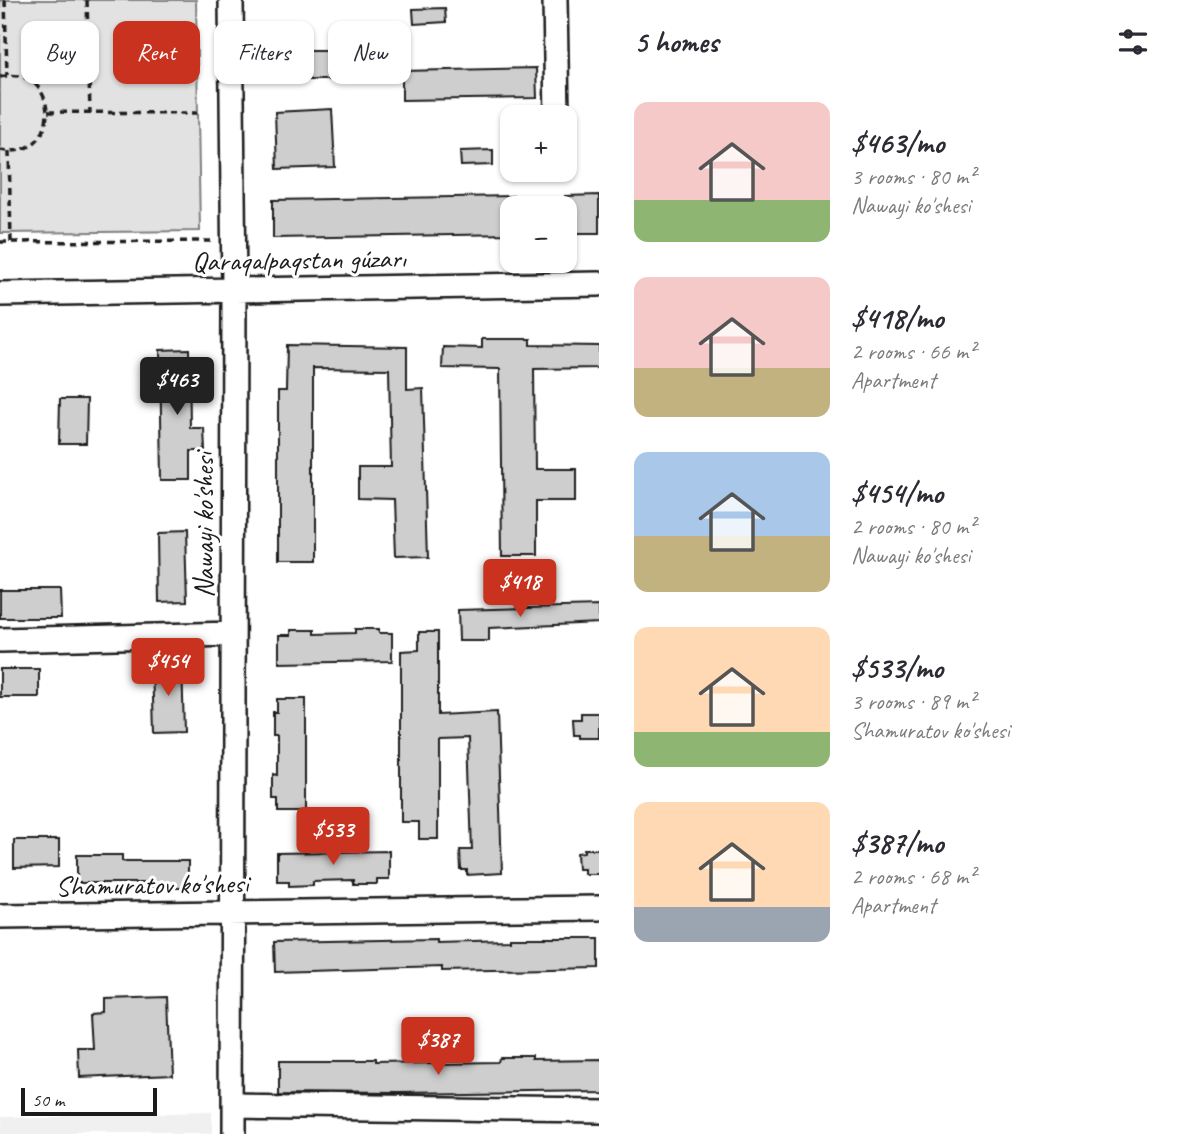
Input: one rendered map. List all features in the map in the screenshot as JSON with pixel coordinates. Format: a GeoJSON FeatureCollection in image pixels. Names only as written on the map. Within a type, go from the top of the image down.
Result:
{"type":"FeatureCollection","features":[{"type":"Feature","properties":{"kind":"street","name":"Nawayi ko'shesi"},"geometry":{"type":"LineString","coordinates":[[231,0],[234,290],[232,1134]]}},
{"type":"Feature","properties":{"kind":"street"},"geometry":{"type":"LineString","coordinates":[[555,0],[557,105]]}},
{"type":"Feature","properties":{"kind":"street","name":"Qaraqalpaqstan gúzarı"},"geometry":{"type":"LineString","coordinates":[[0,294],[599,284]]}},
{"type":"Feature","properties":{"kind":"street"},"geometry":{"type":"LineString","coordinates":[[0,640],[233,634]]}},
{"type":"Feature","properties":{"kind":"street","name":"Shamuratov ko'shesi"},"geometry":{"type":"LineString","coordinates":[[0,916],[599,908]]}},
{"type":"Feature","properties":{"kind":"street"},"geometry":{"type":"LineString","coordinates":[[232,1105],[599,1110]]}},
{"type":"Feature","properties":{"kind":"path"},"geometry":{"type":"LineString","coordinates":[[5,0],[7,75]]}},
{"type":"Feature","properties":{"kind":"path"},"geometry":{"type":"LineString","coordinates":[[87,0],[88,21]]}},
{"type":"Feature","properties":{"kind":"path"},"geometry":{"type":"LineString","coordinates":[[0,77],[21,76]]}},
{"type":"Feature","properties":{"kind":"path"},"geometry":{"type":"LineString","coordinates":[[0,150],[21,150],[41,135],[48,112],[46,100],[34,84]]}},
{"type":"Feature","properties":{"kind":"path"},"geometry":{"type":"LineString","coordinates":[[89,84],[90,113]]}},
{"type":"Feature","properties":{"kind":"path"},"geometry":{"type":"LineString","coordinates":[[48,112],[198,113]]}},
{"type":"Feature","properties":{"kind":"path"},"geometry":{"type":"LineString","coordinates":[[9,151],[11,242]]}},
{"type":"Feature","properties":{"kind":"path"},"geometry":{"type":"LineString","coordinates":[[0,242],[233,241]]}},
{"type":"Feature","properties":{"kind":"shaded area"},"geometry":{"type":"Polygon","coordinates":[[[0,0],[196,0],[196,21],[113,21],[113,84],[197,84],[200,231],[0,233],[0,0]]]}},
{"type":"Feature","properties":{"kind":"shaded area"},"geometry":{"type":"Polygon","coordinates":[[[211,1113],[211,1134],[0,1134],[0,1117],[211,1113]]]}},
{"type":"Feature","properties":{"kind":"building"},"geometry":{"type":"Polygon","coordinates":[[[445,8],[446,22],[414,24],[413,9],[445,8]]]}},
{"type":"Feature","properties":{"kind":"building"},"geometry":{"type":"Polygon","coordinates":[[[314,50],[328,50],[328,80],[314,80],[314,50]]]}},
{"type":"Feature","properties":{"kind":"building"},"geometry":{"type":"Polygon","coordinates":[[[536,68],[537,98],[402,100],[402,84],[411,84],[411,71],[536,68]]]}},
{"type":"Feature","properties":{"kind":"building"},"geometry":{"type":"Polygon","coordinates":[[[332,109],[335,167],[277,169],[275,112],[332,109]]]}},
{"type":"Feature","properties":{"kind":"building"},"geometry":{"type":"Polygon","coordinates":[[[493,150],[493,165],[461,166],[460,151],[493,150]]]}},
{"type":"Feature","properties":{"kind":"building"},"geometry":{"type":"Polygon","coordinates":[[[599,195],[599,233],[577,233],[577,196],[565,196],[599,195]]]}},
{"type":"Feature","properties":{"kind":"building"},"geometry":{"type":"Polygon","coordinates":[[[500,196],[500,234],[273,238],[273,200],[500,196]]]}},
{"type":"Feature","properties":{"kind":"building"},"geometry":{"type":"Polygon","coordinates":[[[482,339],[531,339],[531,345],[599,346],[599,368],[534,369],[535,469],[576,469],[576,501],[536,501],[536,556],[502,556],[500,369],[442,368],[443,347],[482,348],[482,339]]]}},
{"type":"Feature","properties":{"kind":"building"},"geometry":{"type":"Polygon","coordinates":[[[287,345],[407,347],[407,389],[423,388],[428,557],[394,558],[392,500],[358,499],[358,467],[391,467],[389,369],[313,368],[313,562],[278,562],[278,391],[286,391],[287,345]]]}},
{"type":"Feature","properties":{"kind":"building"},"geometry":{"type":"Polygon","coordinates":[[[189,349],[190,428],[204,428],[205,451],[191,451],[191,480],[162,480],[160,350],[189,349]]]}},
{"type":"Feature","properties":{"kind":"building"},"geometry":{"type":"Polygon","coordinates":[[[60,399],[87,399],[86,444],[59,444],[60,399]]]}},
{"type":"Feature","properties":{"kind":"building"},"geometry":{"type":"Polygon","coordinates":[[[185,532],[187,601],[159,602],[158,533],[185,532]]]}},
{"type":"Feature","properties":{"kind":"building"},"geometry":{"type":"Polygon","coordinates":[[[0,590],[60,590],[61,618],[0,618],[0,590]]]}},
{"type":"Feature","properties":{"kind":"building"},"geometry":{"type":"Polygon","coordinates":[[[599,606],[599,623],[489,628],[489,641],[459,641],[458,610],[599,606]]]}},
{"type":"Feature","properties":{"kind":"building"},"geometry":{"type":"Polygon","coordinates":[[[355,629],[379,629],[379,633],[392,633],[392,661],[279,663],[279,635],[291,635],[291,630],[315,630],[315,634],[355,633],[355,629]]]}},
{"type":"Feature","properties":{"kind":"building"},"geometry":{"type":"Polygon","coordinates":[[[419,632],[438,632],[438,715],[497,712],[502,873],[467,875],[467,870],[461,870],[460,850],[472,850],[468,738],[438,739],[438,839],[419,839],[419,822],[401,822],[401,651],[419,650],[419,632]]]}},
{"type":"Feature","properties":{"kind":"building"},"geometry":{"type":"Polygon","coordinates":[[[182,662],[184,732],[154,733],[152,663],[182,662]]]}},
{"type":"Feature","properties":{"kind":"building"},"geometry":{"type":"Polygon","coordinates":[[[0,669],[39,669],[39,697],[0,697],[0,669]]]}},
{"type":"Feature","properties":{"kind":"building"},"geometry":{"type":"Polygon","coordinates":[[[277,699],[306,699],[306,812],[278,812],[278,799],[273,799],[273,775],[277,776],[277,736],[273,736],[273,712],[277,712],[277,699]]]}},
{"type":"Feature","properties":{"kind":"building"},"geometry":{"type":"Polygon","coordinates":[[[581,713],[599,713],[599,738],[580,738],[580,735],[574,735],[573,719],[581,719],[581,713]]]}},
{"type":"Feature","properties":{"kind":"building"},"geometry":{"type":"Polygon","coordinates":[[[14,840],[59,840],[59,867],[14,868],[14,840]]]}},
{"type":"Feature","properties":{"kind":"building"},"geometry":{"type":"Polygon","coordinates":[[[584,849],[599,849],[599,874],[584,874],[584,869],[578,869],[577,853],[584,852],[584,849]]]}},
{"type":"Feature","properties":{"kind":"building"},"geometry":{"type":"Polygon","coordinates":[[[389,851],[389,879],[377,879],[377,884],[353,884],[353,880],[313,881],[313,885],[289,886],[289,881],[277,881],[277,853],[389,851]]]}},
{"type":"Feature","properties":{"kind":"building"},"geometry":{"type":"Polygon","coordinates":[[[77,855],[122,855],[122,861],[188,861],[188,888],[143,888],[143,883],[77,883],[77,855]]]}},
{"type":"Feature","properties":{"kind":"building"},"geometry":{"type":"Polygon","coordinates":[[[510,938],[599,938],[599,968],[442,971],[442,967],[275,972],[274,942],[436,939],[436,942],[510,938]]]}},
{"type":"Feature","properties":{"kind":"building"},"geometry":{"type":"Polygon","coordinates":[[[166,997],[169,1074],[79,1078],[78,1050],[95,1050],[93,1013],[106,1012],[106,999],[166,997]]]}},
{"type":"Feature","properties":{"kind":"building"},"geometry":{"type":"Polygon","coordinates":[[[502,1058],[536,1058],[536,1061],[599,1060],[599,1090],[278,1092],[278,1061],[373,1061],[373,1064],[501,1062],[502,1058]]]}}]}
